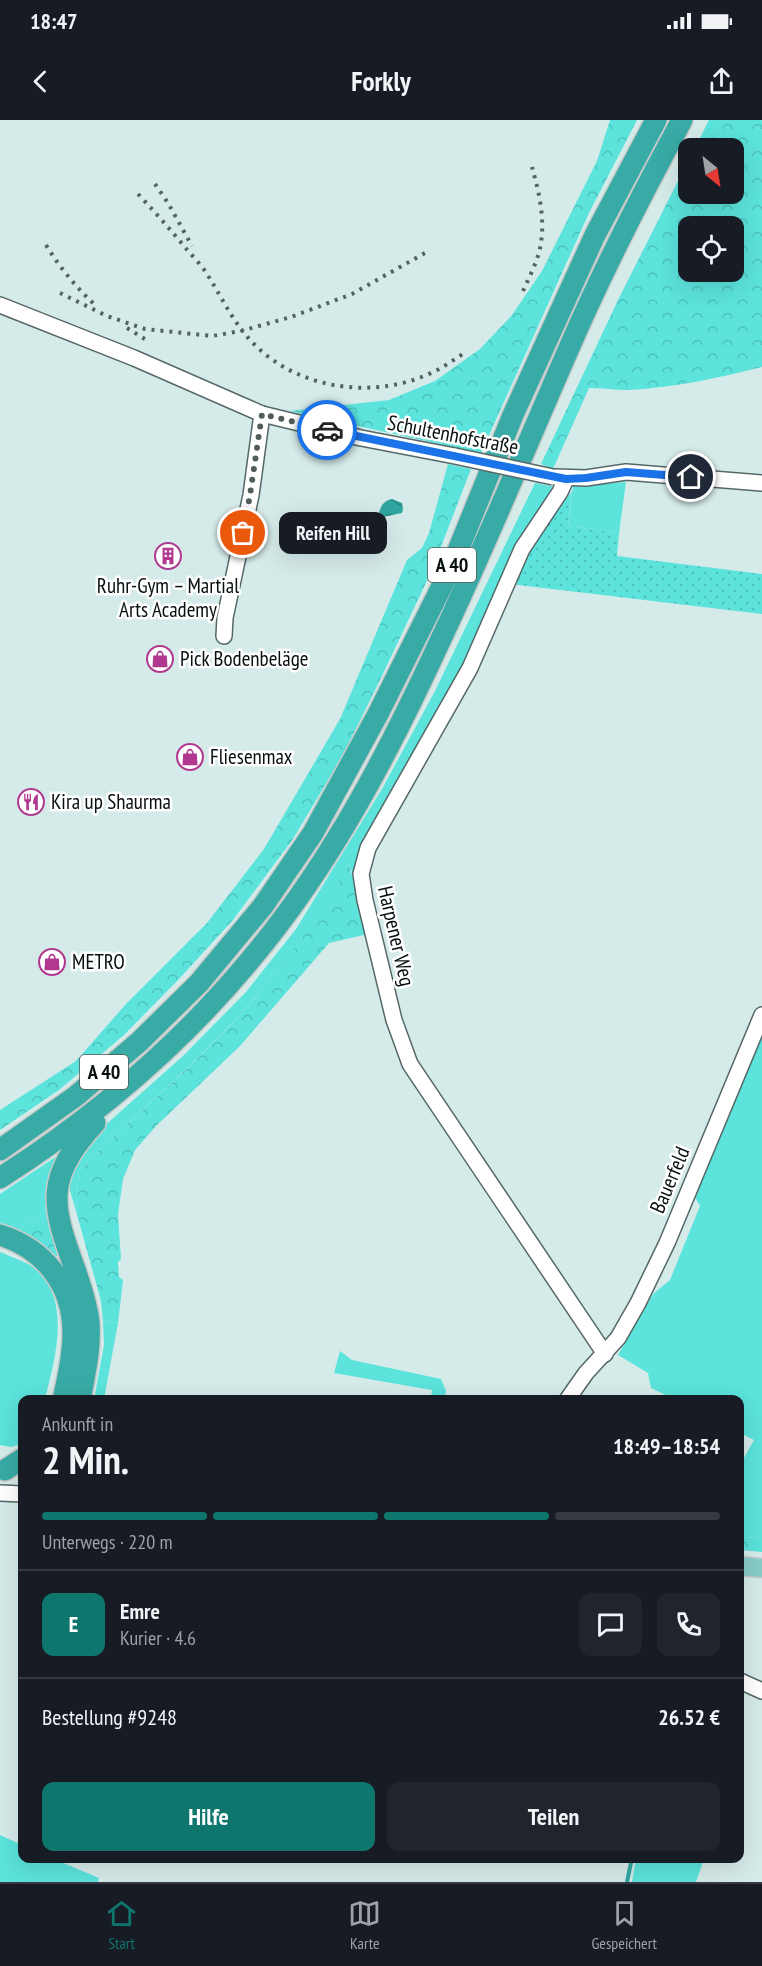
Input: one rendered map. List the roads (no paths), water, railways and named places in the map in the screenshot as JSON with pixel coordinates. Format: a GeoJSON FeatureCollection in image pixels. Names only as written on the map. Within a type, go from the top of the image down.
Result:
{"type":"FeatureCollection","features":[{"type":"Feature","properties":{"kind":"highway","name":"A 40"},"geometry":{"type":"LineString","coordinates":[[0,1150],[76,1096],[139,1042],[199,983],[263,906],[313,833],[378,714],[450,570],[513,415],[595,235],[656,120]]}},
{"type":"Feature","properties":{"kind":"highway","name":"A 40"},"geometry":{"type":"LineString","coordinates":[[0,1178],[70,1131],[140,1074],[194,1022],[252,959],[303,889],[348,820],[404,721],[472,573],[575,335],[616,247],[682,120]]}},
{"type":"Feature","properties":{"kind":"highway"},"geometry":{"type":"LineString","coordinates":[[81,1395],[89,1348],[89,1323],[84,1297],[59,1220],[57,1190],[65,1162],[78,1142],[140,1074]]}},
{"type":"Feature","properties":{"kind":"highway"},"geometry":{"type":"LineString","coordinates":[[0,1235],[14,1239],[36,1252],[53,1270],[68,1298],[73,1329],[64,1395]]}},
{"type":"Feature","properties":{"kind":"main road"},"geometry":{"type":"LineString","coordinates":[[744,1566],[762,1568]]}},
{"type":"Feature","properties":{"kind":"street","name":"Schultenhofstraße"},"geometry":{"type":"LineString","coordinates":[[0,305],[134,358],[262,414],[361,438],[560,478],[586,478],[626,472],[762,483]]}},
{"type":"Feature","properties":{"kind":"street"},"geometry":{"type":"LineString","coordinates":[[224,636],[225,618],[250,495],[262,414]]}},
{"type":"Feature","properties":{"kind":"street","name":"Harpener Weg"},"geometry":{"type":"LineString","coordinates":[[560,478],[560,492],[522,549],[470,668],[368,848],[361,874],[365,900],[394,1020],[410,1064],[605,1354]]}},
{"type":"Feature","properties":{"kind":"street","name":"Bauerfeld"},"geometry":{"type":"LineString","coordinates":[[571,1395],[626,1325],[652,1275],[762,1015]]}},
{"type":"Feature","properties":{"kind":"street"},"geometry":{"type":"LineString","coordinates":[[0,1493],[18,1494]]}},
{"type":"Feature","properties":{"kind":"street"},"geometry":{"type":"LineString","coordinates":[[744,1683],[762,1690]]}},
{"type":"Feature","properties":{"kind":"water"},"geometry":{"type":"Polygon","coordinates":[[[392,499],[402,503],[402,513],[383,517],[379,513],[381,508],[385,502],[392,499]]]}},
{"type":"Feature","properties":{"kind":"waterway"},"geometry":{"type":"LineString","coordinates":[[627,1882],[631,1863]]}},
{"type":"Feature","properties":{"kind":"railway"},"geometry":{"type":"LineString","coordinates":[[523,291],[538,256],[542,234],[540,200],[532,167]]}},
{"type":"Feature","properties":{"kind":"railway"},"geometry":{"type":"LineString","coordinates":[[155,184],[192,246]]}},
{"type":"Feature","properties":{"kind":"railway"},"geometry":{"type":"LineString","coordinates":[[138,194],[202,267],[248,338],[275,361],[295,373],[341,386],[365,388],[389,386],[435,371],[466,352]]}},
{"type":"Feature","properties":{"kind":"railway"},"geometry":{"type":"LineString","coordinates":[[46,245],[69,277],[95,305]]}},
{"type":"Feature","properties":{"kind":"railway"},"geometry":{"type":"LineString","coordinates":[[60,293],[107,316],[145,329],[212,336],[241,331],[291,317],[352,294],[425,253]]}},
{"type":"Feature","properties":{"kind":"railway"},"geometry":{"type":"LineString","coordinates":[[127,328],[148,341]]}},
{"type":"Feature","properties":{"kind":"place","name":"Reifen Hill"},"geometry":{"type":"Point","coordinates":[243,533]}},
{"type":"Feature","properties":{"kind":"place","name":"Ruhr-Gym – Martial Arts Academy"},"geometry":{"type":"Point","coordinates":[168,556]}},
{"type":"Feature","properties":{"kind":"place","name":"Pick Bodenbeläge"},"geometry":{"type":"Point","coordinates":[160,659]}},
{"type":"Feature","properties":{"kind":"place","name":"Fliesenmax"},"geometry":{"type":"Point","coordinates":[190,757]}},
{"type":"Feature","properties":{"kind":"place","name":"Kira up Shaurma"},"geometry":{"type":"Point","coordinates":[31,802]}},
{"type":"Feature","properties":{"kind":"place","name":"METRO"},"geometry":{"type":"Point","coordinates":[52,962]}}]}
